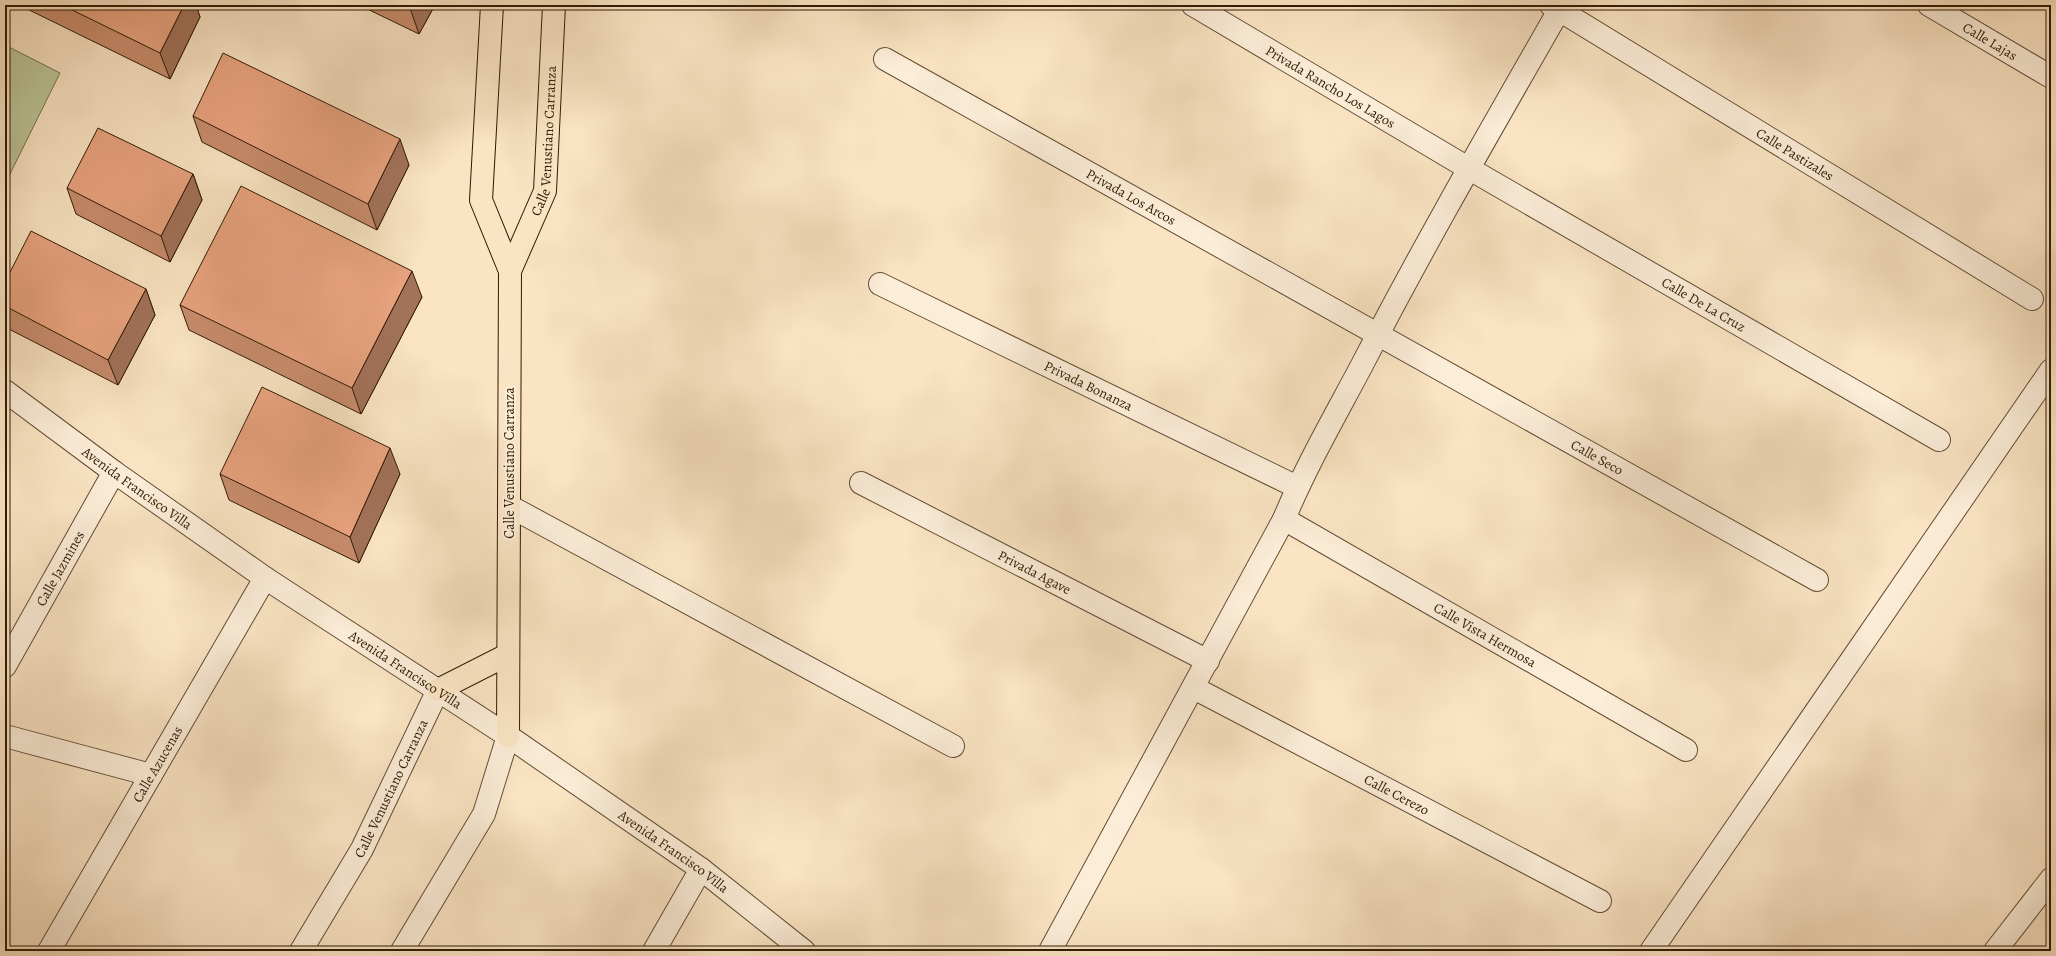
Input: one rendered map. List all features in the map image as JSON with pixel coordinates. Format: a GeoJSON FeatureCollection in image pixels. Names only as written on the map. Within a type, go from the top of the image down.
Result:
{"type":"FeatureCollection","features":[{"type":"Feature","properties":{"kind":"main road","name":"Calle Venustiano Carranza"},"geometry":{"type":"LineString","coordinates":[[492,5],[481,200],[510,271],[507,655],[508,736]]}},
{"type":"Feature","properties":{"kind":"main road","name":"Calle Venustiano Carranza"},"geometry":{"type":"LineString","coordinates":[[510,271],[545,191],[554,5]]}},
{"type":"Feature","properties":{"kind":"main road"},"geometry":{"type":"LineString","coordinates":[[438,690],[507,655]]}},
{"type":"Feature","properties":{"kind":"street","name":"Privada Rancho Los Lagos"},"geometry":{"type":"LineString","coordinates":[[1193,5],[1468,168]]}},
{"type":"Feature","properties":{"kind":"street","name":"Calle Lajas"},"geometry":{"type":"LineString","coordinates":[[1928,5],[2051,77]]}},
{"type":"Feature","properties":{"kind":"street"},"geometry":{"type":"LineString","coordinates":[[1050,951],[1194,688],[1284,519],[1297,487],[1377,334],[1557,7]]}},
{"type":"Feature","properties":{"kind":"street","name":"Calle Pastizales"},"geometry":{"type":"LineString","coordinates":[[1557,7],[2032,299]]}},
{"type":"Feature","properties":{"kind":"street","name":"Privada Los Arcos"},"geometry":{"type":"LineString","coordinates":[[885,59],[1377,334]]}},
{"type":"Feature","properties":{"kind":"street","name":"Calle De La Cruz"},"geometry":{"type":"LineString","coordinates":[[1468,168],[1939,440]]}},
{"type":"Feature","properties":{"kind":"street","name":"Privada Bonanza"},"geometry":{"type":"LineString","coordinates":[[880,284],[1297,487]]}},
{"type":"Feature","properties":{"kind":"street","name":"Calle Seco"},"geometry":{"type":"LineString","coordinates":[[1377,334],[1817,580]]}},
{"type":"Feature","properties":{"kind":"street"},"geometry":{"type":"LineString","coordinates":[[1651,951],[2051,370]]}},
{"type":"Feature","properties":{"kind":"street","name":"Avenida Francisco Villa"},"geometry":{"type":"LineString","coordinates":[[5,391],[114,472],[265,578],[508,736],[701,869],[804,951]]}},
{"type":"Feature","properties":{"kind":"street","name":"Calle Jazmines"},"geometry":{"type":"LineString","coordinates":[[5,666],[114,472]]}},
{"type":"Feature","properties":{"kind":"street","name":"Privada Agave"},"geometry":{"type":"LineString","coordinates":[[860,483],[1208,661]]}},
{"type":"Feature","properties":{"kind":"street"},"geometry":{"type":"LineString","coordinates":[[509,506],[953,746]]}},
{"type":"Feature","properties":{"kind":"street","name":"Calle Vista Hermosa"},"geometry":{"type":"LineString","coordinates":[[1284,519],[1686,750]]}},
{"type":"Feature","properties":{"kind":"street","name":"Calle Azucenas"},"geometry":{"type":"LineString","coordinates":[[49,951],[265,578]]}},
{"type":"Feature","properties":{"kind":"street","name":"Calle Cerezo"},"geometry":{"type":"LineString","coordinates":[[1194,688],[1600,901]]}},
{"type":"Feature","properties":{"kind":"street","name":"Calle Venustiano Carranza"},"geometry":{"type":"LineString","coordinates":[[301,951],[362,849],[438,690]]}},
{"type":"Feature","properties":{"kind":"street"},"geometry":{"type":"LineString","coordinates":[[5,736],[151,775]]}},
{"type":"Feature","properties":{"kind":"street","name":"Calle Venustiano Carranza"},"geometry":{"type":"LineString","coordinates":[[402,951],[484,814],[508,736]]}},
{"type":"Feature","properties":{"kind":"street"},"geometry":{"type":"LineString","coordinates":[[654,951],[701,869]]}},
{"type":"Feature","properties":{"kind":"street"},"geometry":{"type":"LineString","coordinates":[[1995,951],[2051,879]]}},
{"type":"Feature","properties":{"kind":"green space"},"geometry":{"type":"Polygon","coordinates":[[[5,45],[60,73],[5,184],[5,45]]]}},
{"type":"Feature","properties":{"kind":"building"},"geometry":{"type":"Polygon","coordinates":[[[62,5],[184,5],[160,53],[62,5]]]}},
{"type":"Feature","properties":{"kind":"building"},"geometry":{"type":"Polygon","coordinates":[[[404,5],[412,5],[410,8],[404,5]]]}},
{"type":"Feature","properties":{"kind":"building"},"geometry":{"type":"Polygon","coordinates":[[[223,53],[400,139],[368,204],[193,116],[223,53]]]}},
{"type":"Feature","properties":{"kind":"building"},"geometry":{"type":"Polygon","coordinates":[[[98,128],[193,174],[161,236],[67,188],[98,128]]]}},
{"type":"Feature","properties":{"kind":"building"},"geometry":{"type":"Polygon","coordinates":[[[241,186],[412,271],[352,388],[180,305],[241,186]]]}},
{"type":"Feature","properties":{"kind":"building"},"geometry":{"type":"Polygon","coordinates":[[[31,231],[146,289],[108,360],[5,306],[5,282],[31,231]]]}},
{"type":"Feature","properties":{"kind":"building"},"geometry":{"type":"Polygon","coordinates":[[[262,387],[390,448],[350,537],[220,474],[262,387]]]}}]}
